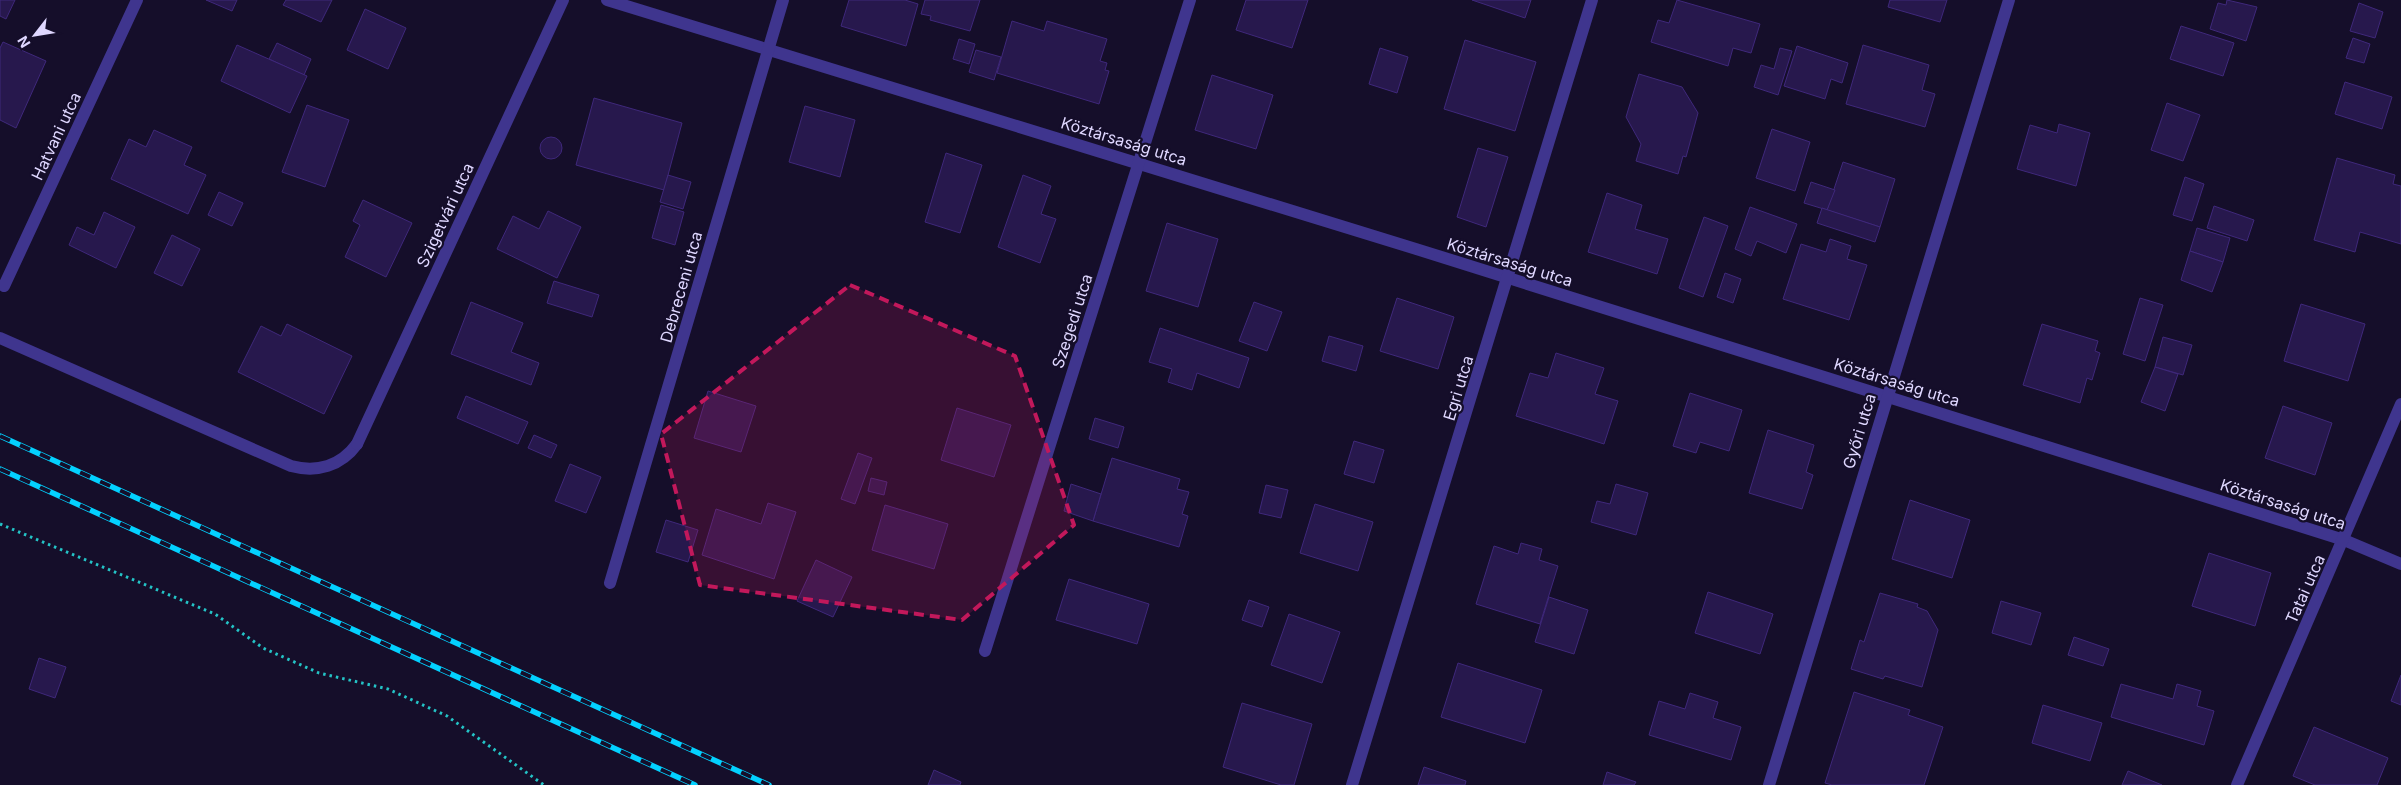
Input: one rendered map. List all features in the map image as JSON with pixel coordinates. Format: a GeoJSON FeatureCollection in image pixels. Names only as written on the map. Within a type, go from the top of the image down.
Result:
{"type":"FeatureCollection","features":[{"type":"Feature","properties":{"kind":"street","name":"Hatvani utca"},"geometry":{"type":"LineString","coordinates":[[4,286],[137,0]]}},
{"type":"Feature","properties":{"kind":"street","name":"Szigetvári utca"},"geometry":{"type":"LineString","coordinates":[[0,338],[291,466],[301,469],[330,466],[351,453],[357,444],[563,0]]}},
{"type":"Feature","properties":{"kind":"street","name":"Köztársaság utca"},"geometry":{"type":"LineString","coordinates":[[607,0],[1139,162],[1887,396],[2344,540],[2401,564]]}},
{"type":"Feature","properties":{"kind":"street","name":"Debreceni utca"},"geometry":{"type":"LineString","coordinates":[[610,583],[783,0]]}},
{"type":"Feature","properties":{"kind":"street","name":"Szegedi utca"},"geometry":{"type":"LineString","coordinates":[[985,651],[1190,0]]}},
{"type":"Feature","properties":{"kind":"street","name":"Egri utca"},"geometry":{"type":"LineString","coordinates":[[1352,785],[1509,278],[1592,0]]}},
{"type":"Feature","properties":{"kind":"street","name":"Győri utca"},"geometry":{"type":"LineString","coordinates":[[1769,785],[2009,0]]}},
{"type":"Feature","properties":{"kind":"street","name":"Tatai utca"},"geometry":{"type":"LineString","coordinates":[[2237,785],[2401,404]]}},
{"type":"Feature","properties":{"kind":"path"},"geometry":{"type":"LineString","coordinates":[[0,524],[215,614],[263,648],[319,673],[388,689],[447,716],[544,785]]}},
{"type":"Feature","properties":{"kind":"highlighted area"},"geometry":{"type":"Polygon","coordinates":[[[850,285],[1015,356],[1074,525],[962,620],[700,585],[661,434],[850,285]]]}},
{"type":"Feature","properties":{"kind":"building"},"geometry":{"type":"Polygon","coordinates":[[[0,0],[15,0],[6,19],[0,16],[0,0]]]}},
{"type":"Feature","properties":{"kind":"building"},"geometry":{"type":"Polygon","coordinates":[[[206,0],[237,0],[232,11],[206,0]]]}},
{"type":"Feature","properties":{"kind":"building"},"geometry":{"type":"Polygon","coordinates":[[[286,0],[332,0],[321,22],[283,5],[286,0]]]}},
{"type":"Feature","properties":{"kind":"building"},"geometry":{"type":"Polygon","coordinates":[[[849,0],[905,0],[918,4],[906,46],[841,26],[849,0]]]}},
{"type":"Feature","properties":{"kind":"building"},"geometry":{"type":"Polygon","coordinates":[[[925,0],[980,0],[970,31],[930,20],[931,16],[921,14],[925,0]]]}},
{"type":"Feature","properties":{"kind":"building"},"geometry":{"type":"Polygon","coordinates":[[[1246,0],[1308,0],[1292,48],[1236,30],[1246,0]]]}},
{"type":"Feature","properties":{"kind":"building"},"geometry":{"type":"Polygon","coordinates":[[[1472,0],[1531,0],[1525,18],[1472,0]]]}},
{"type":"Feature","properties":{"kind":"building"},"geometry":{"type":"Polygon","coordinates":[[[1677,0],[1760,24],[1751,53],[1733,48],[1728,66],[1651,42],[1658,20],[1669,23],[1677,0]]]}},
{"type":"Feature","properties":{"kind":"building"},"geometry":{"type":"Polygon","coordinates":[[[1890,0],[1947,0],[1940,22],[1888,7],[1890,0]]]}},
{"type":"Feature","properties":{"kind":"building"},"geometry":{"type":"Polygon","coordinates":[[[2227,0],[2257,7],[2246,41],[2210,29],[2218,3],[2226,5],[2227,0]]]}},
{"type":"Feature","properties":{"kind":"building"},"geometry":{"type":"Polygon","coordinates":[[[2359,3],[2383,12],[2375,38],[2350,31],[2359,3]]]}},
{"type":"Feature","properties":{"kind":"building"},"geometry":{"type":"Polygon","coordinates":[[[365,9],[406,28],[388,69],[347,50],[365,9]]]}},
{"type":"Feature","properties":{"kind":"building"},"geometry":{"type":"Polygon","coordinates":[[[1012,21],[1044,31],[1047,21],[1107,39],[1100,61],[1107,63],[1105,70],[1109,71],[1099,104],[997,73],[1012,21]]]}},
{"type":"Feature","properties":{"kind":"building"},"geometry":{"type":"Polygon","coordinates":[[[2181,26],[2234,43],[2223,76],[2170,59],[2181,26]]]}},
{"type":"Feature","properties":{"kind":"building"},"geometry":{"type":"Polygon","coordinates":[[[2353,38],[2370,44],[2364,63],[2346,58],[2353,38]]]}},
{"type":"Feature","properties":{"kind":"building"},"geometry":{"type":"Polygon","coordinates":[[[959,39],[975,44],[969,64],[953,59],[959,39]]]}},
{"type":"Feature","properties":{"kind":"building"},"geometry":{"type":"Polygon","coordinates":[[[1465,40],[1536,62],[1515,131],[1444,109],[1465,40]]]}},
{"type":"Feature","properties":{"kind":"building"},"geometry":{"type":"Polygon","coordinates":[[[3,42],[46,61],[16,128],[0,120],[0,48],[3,42]]]}},
{"type":"Feature","properties":{"kind":"building"},"geometry":{"type":"Polygon","coordinates":[[[277,43],[311,59],[304,75],[269,59],[277,43]]]}},
{"type":"Feature","properties":{"kind":"building"},"geometry":{"type":"Polygon","coordinates":[[[237,45],[307,76],[290,113],[221,81],[237,45]]]}},
{"type":"Feature","properties":{"kind":"building"},"geometry":{"type":"Polygon","coordinates":[[[1863,45],[1929,65],[1922,90],[1935,94],[1925,127],[1846,104],[1863,45]]]}},
{"type":"Feature","properties":{"kind":"building"},"geometry":{"type":"Polygon","coordinates":[[[1797,46],[1848,63],[1842,83],[1831,79],[1825,99],[1784,86],[1797,46]]]}},
{"type":"Feature","properties":{"kind":"building"},"geometry":{"type":"Polygon","coordinates":[[[1380,48],[1408,57],[1397,93],[1369,84],[1380,48]]]}},
{"type":"Feature","properties":{"kind":"building"},"geometry":{"type":"Polygon","coordinates":[[[1780,48],[1792,51],[1778,95],[1754,87],[1761,65],[1774,69],[1780,48]]]}},
{"type":"Feature","properties":{"kind":"building"},"geometry":{"type":"Polygon","coordinates":[[[976,50],[1001,57],[994,80],[969,72],[976,50]]]}},
{"type":"Feature","properties":{"kind":"building"},"geometry":{"type":"Polygon","coordinates":[[[1639,74],[1682,87],[1698,113],[1686,157],[1683,156],[1678,174],[1636,161],[1641,144],[1626,117],[1639,74]]]}},
{"type":"Feature","properties":{"kind":"building"},"geometry":{"type":"Polygon","coordinates":[[[1212,75],[1273,95],[1256,149],[1195,130],[1212,75]]]}},
{"type":"Feature","properties":{"kind":"building"},"geometry":{"type":"Polygon","coordinates":[[[2345,82],[2392,97],[2382,129],[2335,114],[2345,82]]]}},
{"type":"Feature","properties":{"kind":"building"},"geometry":{"type":"Polygon","coordinates":[[[594,98],[682,123],[664,190],[576,165],[594,98]]]}},
{"type":"Feature","properties":{"kind":"building"},"geometry":{"type":"Polygon","coordinates":[[[2167,103],[2200,115],[2183,161],[2151,150],[2167,103]]]}},
{"type":"Feature","properties":{"kind":"building"},"geometry":{"type":"Polygon","coordinates":[[[307,105],[349,120],[325,187],[282,172],[307,105]]]}},
{"type":"Feature","properties":{"kind":"building"},"geometry":{"type":"Polygon","coordinates":[[[805,106],[855,120],[840,177],[789,162],[805,106]]]}},
{"type":"Feature","properties":{"kind":"building"},"geometry":{"type":"Polygon","coordinates":[[[2059,124],[2090,133],[2076,186],[2017,169],[2030,125],[2057,133],[2059,124]]]}},
{"type":"Feature","properties":{"kind":"building"},"geometry":{"type":"Polygon","coordinates":[[[1772,129],[1810,142],[1795,191],[1756,178],[1772,129]]]}},
{"type":"Feature","properties":{"kind":"building"},"geometry":{"type":"Polygon","coordinates":[[[154,130],[192,147],[184,165],[206,175],[188,214],[111,179],[129,139],[146,147],[154,130]]]}},
{"type":"Feature","properties":{"kind":"building"},"geometry":{"type":"Polygon","coordinates":[[[551,137],[559,140],[562,148],[559,156],[551,159],[543,156],[540,148],[543,140],[551,137]]]}},
{"type":"Feature","properties":{"kind":"building"},"geometry":{"type":"Polygon","coordinates":[[[1478,148],[1508,157],[1486,227],[1457,217],[1478,148]]]}},
{"type":"Feature","properties":{"kind":"building"},"geometry":{"type":"Polygon","coordinates":[[[946,153],[982,165],[960,233],[925,222],[946,153]]]}},
{"type":"Feature","properties":{"kind":"building"},"geometry":{"type":"Polygon","coordinates":[[[2337,158],[2395,175],[2393,184],[2401,186],[2401,244],[2360,232],[2355,252],[2314,240],[2337,158]]]}},
{"type":"Feature","properties":{"kind":"building"},"geometry":{"type":"Polygon","coordinates":[[[1843,162],[1895,179],[1880,227],[1827,210],[1843,162]]]}},
{"type":"Feature","properties":{"kind":"building"},"geometry":{"type":"Polygon","coordinates":[[[668,175],[691,182],[683,209],[660,202],[668,175]]]}},
{"type":"Feature","properties":{"kind":"building"},"geometry":{"type":"Polygon","coordinates":[[[1023,175],[1051,186],[1041,214],[1056,219],[1040,263],[998,247],[1023,175]]]}},
{"type":"Feature","properties":{"kind":"building"},"geometry":{"type":"Polygon","coordinates":[[[2185,177],[2204,184],[2192,221],[2173,215],[2185,177]]]}},
{"type":"Feature","properties":{"kind":"building"},"geometry":{"type":"Polygon","coordinates":[[[1811,182],[1835,190],[1827,210],[1804,203],[1811,182]]]}},
{"type":"Feature","properties":{"kind":"building"},"geometry":{"type":"Polygon","coordinates":[[[219,192],[243,203],[232,226],[208,215],[219,192]]]}},
{"type":"Feature","properties":{"kind":"building"},"geometry":{"type":"Polygon","coordinates":[[[1607,193],[1642,205],[1635,229],[1668,239],[1657,274],[1588,252],[1607,193]]]}},
{"type":"Feature","properties":{"kind":"building"},"geometry":{"type":"Polygon","coordinates":[[[363,200],[412,223],[386,277],[345,257],[360,225],[353,221],[363,200]]]}},
{"type":"Feature","properties":{"kind":"building"},"geometry":{"type":"Polygon","coordinates":[[[661,205],[684,212],[675,245],[652,238],[661,205]]]}},
{"type":"Feature","properties":{"kind":"building"},"geometry":{"type":"Polygon","coordinates":[[[2214,206],[2254,220],[2247,241],[2207,228],[2214,206]]]}},
{"type":"Feature","properties":{"kind":"building"},"geometry":{"type":"Polygon","coordinates":[[[1750,207],[1797,224],[1786,253],[1757,241],[1751,256],[1735,249],[1750,207]]]}},
{"type":"Feature","properties":{"kind":"building"},"geometry":{"type":"Polygon","coordinates":[[[1822,208],[1880,227],[1875,242],[1817,223],[1822,208]]]}},
{"type":"Feature","properties":{"kind":"building"},"geometry":{"type":"Polygon","coordinates":[[[548,211],[581,227],[557,278],[497,249],[513,216],[539,229],[548,211]]]}},
{"type":"Feature","properties":{"kind":"building"},"geometry":{"type":"Polygon","coordinates":[[[104,212],[135,227],[116,268],[69,245],[77,227],[94,235],[104,212]]]}},
{"type":"Feature","properties":{"kind":"building"},"geometry":{"type":"Polygon","coordinates":[[[1704,217],[1728,226],[1703,297],[1679,288],[1704,217]]]}},
{"type":"Feature","properties":{"kind":"building"},"geometry":{"type":"Polygon","coordinates":[[[1167,223],[1218,239],[1198,307],[1146,291],[1167,223]]]}},
{"type":"Feature","properties":{"kind":"building"},"geometry":{"type":"Polygon","coordinates":[[[2197,228],[2230,238],[2223,262],[2190,251],[2197,228]]]}},
{"type":"Feature","properties":{"kind":"building"},"geometry":{"type":"Polygon","coordinates":[[[172,235],[200,249],[182,286],[154,273],[172,235]]]}},
{"type":"Feature","properties":{"kind":"building"},"geometry":{"type":"Polygon","coordinates":[[[1830,239],[1851,246],[1847,259],[1867,265],[1849,320],[1783,299],[1801,244],[1826,252],[1830,239]]]}},
{"type":"Feature","properties":{"kind":"building"},"geometry":{"type":"Polygon","coordinates":[[[2190,251],[2223,262],[2212,292],[2181,280],[2190,251]]]}},
{"type":"Feature","properties":{"kind":"building"},"geometry":{"type":"Polygon","coordinates":[[[1725,273],[1741,279],[1733,303],[1717,297],[1725,273]]]}},
{"type":"Feature","properties":{"kind":"building"},"geometry":{"type":"Polygon","coordinates":[[[554,281],[599,295],[592,317],[547,303],[554,281]]]}},
{"type":"Feature","properties":{"kind":"building"},"geometry":{"type":"Polygon","coordinates":[[[1397,298],[1454,317],[1438,369],[1380,351],[1397,298]]]}},
{"type":"Feature","properties":{"kind":"building"},"geometry":{"type":"Polygon","coordinates":[[[2140,298],[2163,305],[2145,361],[2123,354],[2140,298]]]}},
{"type":"Feature","properties":{"kind":"building"},"geometry":{"type":"Polygon","coordinates":[[[471,302],[523,323],[511,352],[539,363],[531,385],[451,354],[471,302]]]}},
{"type":"Feature","properties":{"kind":"building"},"geometry":{"type":"Polygon","coordinates":[[[1254,302],[1282,312],[1267,351],[1239,341],[1254,302]]]}},
{"type":"Feature","properties":{"kind":"building"},"geometry":{"type":"Polygon","coordinates":[[[2301,304],[2365,324],[2348,381],[2284,361],[2301,304]]]}},
{"type":"Feature","properties":{"kind":"building"},"geometry":{"type":"Polygon","coordinates":[[[287,324],[352,356],[324,414],[238,372],[261,326],[281,336],[287,324]]]}},
{"type":"Feature","properties":{"kind":"building"},"geometry":{"type":"Polygon","coordinates":[[[2042,324],[2098,341],[2095,351],[2100,353],[2092,380],[2087,378],[2080,403],[2023,385],[2042,324]]]}},
{"type":"Feature","properties":{"kind":"building"},"geometry":{"type":"Polygon","coordinates":[[[1160,328],[1249,358],[1239,388],[1197,373],[1192,390],[1168,382],[1172,369],[1149,362],[1160,328]]]}},
{"type":"Feature","properties":{"kind":"building"},"geometry":{"type":"Polygon","coordinates":[[[1329,336],[1363,346],[1356,371],[1322,361],[1329,336]]]}},
{"type":"Feature","properties":{"kind":"building"},"geometry":{"type":"Polygon","coordinates":[[[2163,337],[2192,345],[2183,375],[2155,367],[2163,337]]]}},
{"type":"Feature","properties":{"kind":"building"},"geometry":{"type":"Polygon","coordinates":[[[1556,353],[1604,368],[1595,394],[1618,401],[1604,444],[1516,416],[1530,373],[1548,378],[1556,353]]]}},
{"type":"Feature","properties":{"kind":"building"},"geometry":{"type":"Polygon","coordinates":[[[2155,367],[2178,374],[2165,411],[2141,402],[2155,367]]]}},
{"type":"Feature","properties":{"kind":"building"},"geometry":{"type":"Polygon","coordinates":[[[708,391],[756,406],[741,452],[694,438],[708,391]]]}},
{"type":"Feature","properties":{"kind":"building"},"geometry":{"type":"Polygon","coordinates":[[[1690,393],[1742,410],[1729,451],[1700,442],[1696,453],[1673,446],[1690,393]]]}},
{"type":"Feature","properties":{"kind":"building"},"geometry":{"type":"Polygon","coordinates":[[[466,396],[528,422],[518,444],[457,418],[466,396]]]}},
{"type":"Feature","properties":{"kind":"building"},"geometry":{"type":"Polygon","coordinates":[[[2283,406],[2332,423],[2315,475],[2265,458],[2283,406]]]}},
{"type":"Feature","properties":{"kind":"building"},"geometry":{"type":"Polygon","coordinates":[[[957,408],[1011,425],[994,477],[941,460],[957,408]]]}},
{"type":"Feature","properties":{"kind":"building"},"geometry":{"type":"Polygon","coordinates":[[[1095,418],[1124,427],[1118,448],[1089,439],[1095,418]]]}},
{"type":"Feature","properties":{"kind":"building"},"geometry":{"type":"Polygon","coordinates":[[[1768,430],[1814,445],[1806,472],[1813,475],[1802,509],[1749,493],[1768,430]]]}},
{"type":"Feature","properties":{"kind":"building"},"geometry":{"type":"Polygon","coordinates":[[[534,435],[557,445],[551,458],[528,448],[534,435]]]}},
{"type":"Feature","properties":{"kind":"building"},"geometry":{"type":"Polygon","coordinates":[[[1354,441],[1384,450],[1374,483],[1344,474],[1354,441]]]}},
{"type":"Feature","properties":{"kind":"building"},"geometry":{"type":"Polygon","coordinates":[[[858,453],[872,458],[855,504],[841,499],[858,453]]]}},
{"type":"Feature","properties":{"kind":"building"},"geometry":{"type":"Polygon","coordinates":[[[1112,458],[1180,479],[1177,489],[1189,492],[1182,514],[1188,516],[1179,547],[1093,521],[1112,458]]]}},
{"type":"Feature","properties":{"kind":"building"},"geometry":{"type":"Polygon","coordinates":[[[570,464],[601,477],[586,513],[555,501],[570,464]]]}},
{"type":"Feature","properties":{"kind":"building"},"geometry":{"type":"Polygon","coordinates":[[[871,478],[887,482],[884,495],[868,491],[871,478]]]}},
{"type":"Feature","properties":{"kind":"building"},"geometry":{"type":"Polygon","coordinates":[[[1071,484],[1101,494],[1093,521],[1064,511],[1071,484]]]}},
{"type":"Feature","properties":{"kind":"building"},"geometry":{"type":"Polygon","coordinates":[[[1616,484],[1648,493],[1636,535],[1591,522],[1597,501],[1610,504],[1616,484]]]}},
{"type":"Feature","properties":{"kind":"building"},"geometry":{"type":"Polygon","coordinates":[[[1266,485],[1288,490],[1281,518],[1259,513],[1266,485]]]}},
{"type":"Feature","properties":{"kind":"building"},"geometry":{"type":"Polygon","coordinates":[[[1910,500],[1970,520],[1952,578],[1892,559],[1910,500]]]}},
{"type":"Feature","properties":{"kind":"building"},"geometry":{"type":"Polygon","coordinates":[[[768,503],[796,512],[774,579],[702,555],[716,509],[761,524],[768,503]]]}},
{"type":"Feature","properties":{"kind":"building"},"geometry":{"type":"Polygon","coordinates":[[[1315,504],[1373,522],[1358,571],[1300,553],[1315,504]]]}},
{"type":"Feature","properties":{"kind":"building"},"geometry":{"type":"Polygon","coordinates":[[[885,505],[948,524],[934,569],[872,550],[885,505]]]}},
{"type":"Feature","properties":{"kind":"building"},"geometry":{"type":"Polygon","coordinates":[[[666,520],[698,530],[688,562],[656,552],[666,520]]]}},
{"type":"Feature","properties":{"kind":"building"},"geometry":{"type":"Polygon","coordinates":[[[1521,543],[1542,549],[1539,560],[1558,566],[1540,624],[1476,604],[1494,546],[1518,554],[1521,543]]]}},
{"type":"Feature","properties":{"kind":"building"},"geometry":{"type":"Polygon","coordinates":[[[2209,553],[2271,573],[2255,626],[2192,606],[2209,553]]]}},
{"type":"Feature","properties":{"kind":"building"},"geometry":{"type":"Polygon","coordinates":[[[816,560],[852,577],[833,617],[797,601],[816,560]]]}},
{"type":"Feature","properties":{"kind":"building"},"geometry":{"type":"Polygon","coordinates":[[[1069,579],[1149,604],[1137,644],[1056,620],[1069,579]]]}},
{"type":"Feature","properties":{"kind":"building"},"geometry":{"type":"Polygon","coordinates":[[[1708,592],[1773,614],[1760,654],[1695,633],[1708,592]]]}},
{"type":"Feature","properties":{"kind":"building"},"geometry":{"type":"Polygon","coordinates":[[[1880,593],[1918,604],[1917,607],[1927,611],[1938,630],[1922,687],[1885,676],[1883,679],[1851,669],[1860,640],[1864,642],[1880,593]]]}},
{"type":"Feature","properties":{"kind":"building"},"geometry":{"type":"Polygon","coordinates":[[[1549,597],[1588,610],[1574,654],[1535,642],[1549,597]]]}},
{"type":"Feature","properties":{"kind":"building"},"geometry":{"type":"Polygon","coordinates":[[[1249,600],[1269,607],[1262,627],[1242,620],[1249,600]]]}},
{"type":"Feature","properties":{"kind":"building"},"geometry":{"type":"Polygon","coordinates":[[[2001,601],[2041,613],[2031,645],[1992,633],[2001,601]]]}},
{"type":"Feature","properties":{"kind":"building"},"geometry":{"type":"Polygon","coordinates":[[[1289,614],[1340,632],[1322,683],[1271,665],[1289,614]]]}},
{"type":"Feature","properties":{"kind":"building"},"geometry":{"type":"Polygon","coordinates":[[[2074,637],[2109,649],[2103,666],[2068,655],[2074,637]]]}},
{"type":"Feature","properties":{"kind":"building"},"geometry":{"type":"Polygon","coordinates":[[[39,658],[66,667],[55,698],[29,689],[39,658]]]}},
{"type":"Feature","properties":{"kind":"building"},"geometry":{"type":"Polygon","coordinates":[[[1458,663],[1542,690],[1525,743],[1441,717],[1458,663]]]}},
{"type":"Feature","properties":{"kind":"building"},"geometry":{"type":"Polygon","coordinates":[[[2401,675],[2401,705],[2391,701],[2401,675]]]}},
{"type":"Feature","properties":{"kind":"building"},"geometry":{"type":"Polygon","coordinates":[[[2121,684],[2173,699],[2177,684],[2201,691],[2197,706],[2214,711],[2204,745],[2111,717],[2121,684]]]}},
{"type":"Feature","properties":{"kind":"building"},"geometry":{"type":"Polygon","coordinates":[[[1854,692],[1910,710],[1908,715],[1943,727],[1924,785],[1832,785],[1825,783],[1854,692]]]}},
{"type":"Feature","properties":{"kind":"building"},"geometry":{"type":"Polygon","coordinates":[[[1690,693],[1718,702],[1713,718],[1741,727],[1731,760],[1649,735],[1659,701],[1685,709],[1690,693]]]}},
{"type":"Feature","properties":{"kind":"building"},"geometry":{"type":"Polygon","coordinates":[[[1242,703],[1312,724],[1294,785],[1281,785],[1223,767],[1242,703]]]}},
{"type":"Feature","properties":{"kind":"building"},"geometry":{"type":"Polygon","coordinates":[[[2043,705],[2102,723],[2090,761],[2032,743],[2043,705]]]}},
{"type":"Feature","properties":{"kind":"building"},"geometry":{"type":"Polygon","coordinates":[[[2314,727],[2388,758],[2377,785],[2315,785],[2293,776],[2314,727]]]}},
{"type":"Feature","properties":{"kind":"building"},"geometry":{"type":"Polygon","coordinates":[[[1424,767],[1466,781],[1465,785],[1418,785],[1424,767]]]}},
{"type":"Feature","properties":{"kind":"building"},"geometry":{"type":"Polygon","coordinates":[[[934,770],[961,782],[960,785],[928,785],[934,770]]]}},
{"type":"Feature","properties":{"kind":"building"},"geometry":{"type":"Polygon","coordinates":[[[2128,771],[2162,785],[2122,785],[2128,771]]]}},
{"type":"Feature","properties":{"kind":"building"},"geometry":{"type":"Polygon","coordinates":[[[1607,772],[1636,782],[1634,785],[1603,785],[1607,772]]]}},
{"type":"Feature","properties":{"kind":"railway"},"geometry":{"type":"LineString","coordinates":[[0,436],[769,785]]}},
{"type":"Feature","properties":{"kind":"railway"},"geometry":{"type":"LineString","coordinates":[[0,469],[695,785]]}}]}
